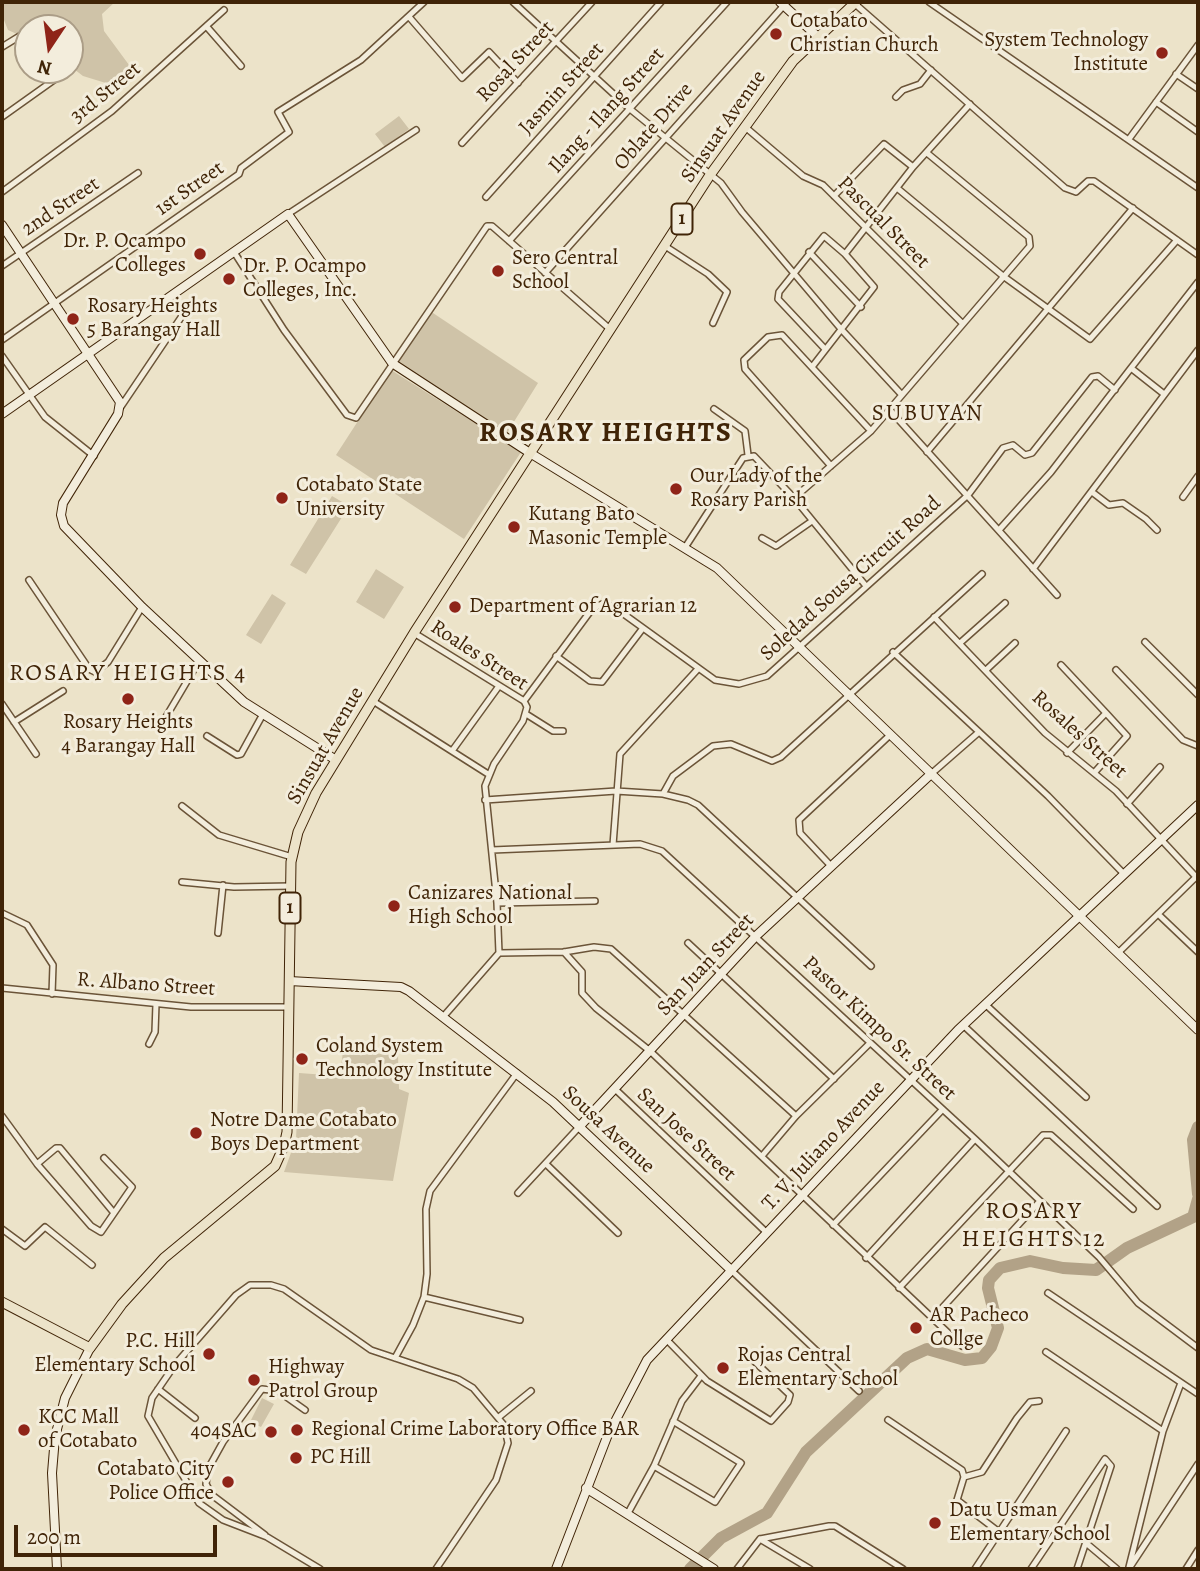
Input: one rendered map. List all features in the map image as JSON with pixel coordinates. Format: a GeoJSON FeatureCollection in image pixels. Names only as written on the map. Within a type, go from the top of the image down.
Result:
{"type":"FeatureCollection","features":[{"type":"Feature","properties":{"kind":"main road","name":"Sinsuat Avenue"},"geometry":{"type":"LineString","coordinates":[[57,1569],[52,1473],[55,1437],[65,1398],[90,1348],[150,1272],[180,1243],[264,1177],[280,1157],[287,1132],[292,857],[303,819],[335,760],[414,633],[710,175],[777,81],[817,36],[855,2]]}},
{"type":"Feature","properties":{"kind":"main road"},"geometry":{"type":"LineString","coordinates":[[784,3],[817,36]]}},
{"type":"Feature","properties":{"kind":"main road"},"geometry":{"type":"LineString","coordinates":[[2,414],[288,214],[392,363],[530,453],[718,568],[847,696],[1198,1030]]}},
{"type":"Feature","properties":{"kind":"main road"},"geometry":{"type":"LineString","coordinates":[[2,225],[118,395],[120,408],[63,503],[61,520],[69,533],[142,607],[244,702],[335,760]]}},
{"type":"Feature","properties":{"kind":"main road","name":"San Juan Street"},"geometry":{"type":"LineString","coordinates":[[580,1126],[756,936],[795,897],[931,774]]}},
{"type":"Feature","properties":{"kind":"main road","name":"T. V. Juliano Avenue"},"geometry":{"type":"LineString","coordinates":[[556,1569],[586,1488],[634,1381],[666,1339],[963,1025],[1198,804]]}},
{"type":"Feature","properties":{"kind":"main road","name":"Sousa Avenue"},"geometry":{"type":"LineString","coordinates":[[289,981],[401,987],[517,1073],[580,1126],[731,1270]]}},
{"type":"Feature","properties":{"kind":"main road"},"geometry":{"type":"LineString","coordinates":[[2,1302],[90,1348]]}},
{"type":"Feature","properties":{"kind":"main road"},"geometry":{"type":"LineString","coordinates":[[586,1488],[710,1567]]}},
{"type":"Feature","properties":{"kind":"street"},"geometry":{"type":"LineString","coordinates":[[424,2],[410,18],[462,78],[489,52],[518,83]]}},
{"type":"Feature","properties":{"kind":"street"},"geometry":{"type":"LineString","coordinates":[[513,2],[630,109],[721,183],[841,329],[901,394]]}},
{"type":"Feature","properties":{"kind":"street","name":"Rosal Street"},"geometry":{"type":"LineString","coordinates":[[462,143],[592,2]]}},
{"type":"Feature","properties":{"kind":"street","name":"Jasmin Street"},"geometry":{"type":"LineString","coordinates":[[486,197],[661,2]]}},
{"type":"Feature","properties":{"kind":"street","name":"Ilang - Ilang Street"},"geometry":{"type":"LineString","coordinates":[[509,241],[727,2]]}},
{"type":"Feature","properties":{"kind":"street"},"geometry":{"type":"LineString","coordinates":[[855,2],[1073,192],[1091,180],[1198,255]]}},
{"type":"Feature","properties":{"kind":"street"},"geometry":{"type":"LineString","coordinates":[[929,2],[1198,188]]}},
{"type":"Feature","properties":{"kind":"street","name":"Oblate Drive"},"geometry":{"type":"LineString","coordinates":[[545,273],[784,3]]}},
{"type":"Feature","properties":{"kind":"street","name":"3rd Street"},"geometry":{"type":"LineString","coordinates":[[2,192],[112,111],[224,10]]}},
{"type":"Feature","properties":{"kind":"street","name":"1st Street"},"geometry":{"type":"LineString","coordinates":[[2,340],[239,174],[241,168],[289,132],[278,112],[361,60],[410,18]]}},
{"type":"Feature","properties":{"kind":"street"},"geometry":{"type":"LineString","coordinates":[[206,27],[241,65]]}},
{"type":"Feature","properties":{"kind":"street"},"geometry":{"type":"LineString","coordinates":[[1129,139],[1198,45]]}},
{"type":"Feature","properties":{"kind":"street"},"geometry":{"type":"LineString","coordinates":[[896,97],[903,90],[920,84],[931,70]]}},
{"type":"Feature","properties":{"kind":"street"},"geometry":{"type":"LineString","coordinates":[[1176,74],[1198,89]]}},
{"type":"Feature","properties":{"kind":"street"},"geometry":{"type":"LineString","coordinates":[[2,117],[48,84]]}},
{"type":"Feature","properties":{"kind":"street"},"geometry":{"type":"LineString","coordinates":[[1156,102],[1198,132]]}},
{"type":"Feature","properties":{"kind":"street"},"geometry":{"type":"LineString","coordinates":[[845,254],[868,228],[913,167],[970,104]]}},
{"type":"Feature","properties":{"kind":"street","name":"Pascual Street"},"geometry":{"type":"LineString","coordinates":[[744,126],[803,176],[816,180],[834,196],[962,323]]}},
{"type":"Feature","properties":{"kind":"street"},"geometry":{"type":"LineString","coordinates":[[288,214],[416,130]]}},
{"type":"Feature","properties":{"kind":"street"},"geometry":{"type":"LineString","coordinates":[[834,196],[884,144],[913,167]]}},
{"type":"Feature","properties":{"kind":"street"},"geometry":{"type":"LineString","coordinates":[[794,498],[872,431],[1031,243],[1029,237],[927,153]]}},
{"type":"Feature","properties":{"kind":"street","name":"2nd Street"},"geometry":{"type":"LineString","coordinates":[[2,266],[138,173]]}},
{"type":"Feature","properties":{"kind":"street"},"geometry":{"type":"LineString","coordinates":[[897,188],[1003,276],[1087,338],[1093,338],[1177,240]]}},
{"type":"Feature","properties":{"kind":"street"},"geometry":{"type":"LineString","coordinates":[[927,452],[1050,310],[1133,208]]}},
{"type":"Feature","properties":{"kind":"street"},"geometry":{"type":"LineString","coordinates":[[234,253],[284,330],[347,415],[356,418],[482,229],[492,226],[611,330]]}},
{"type":"Feature","properties":{"kind":"street"},"geometry":{"type":"LineString","coordinates":[[812,367],[874,287],[845,254],[824,236],[779,292],[778,299],[825,349]]}},
{"type":"Feature","properties":{"kind":"street"},"geometry":{"type":"LineString","coordinates":[[665,246],[708,274],[727,292],[713,323]]}},
{"type":"Feature","properties":{"kind":"street"},"geometry":{"type":"LineString","coordinates":[[809,253],[861,307]]}},
{"type":"Feature","properties":{"kind":"street"},"geometry":{"type":"LineString","coordinates":[[999,530],[1051,472],[1198,282]]}},
{"type":"Feature","properties":{"kind":"street"},"geometry":{"type":"LineString","coordinates":[[120,408],[184,313]]}},
{"type":"Feature","properties":{"kind":"street"},"geometry":{"type":"LineString","coordinates":[[831,466],[744,369],[744,360],[768,337],[782,335],[872,431]]}},
{"type":"Feature","properties":{"kind":"street"},"geometry":{"type":"LineString","coordinates":[[1033,569],[1198,350]]}},
{"type":"Feature","properties":{"kind":"street"},"geometry":{"type":"LineString","coordinates":[[2,356],[44,417],[93,456]]}},
{"type":"Feature","properties":{"kind":"street"},"geometry":{"type":"LineString","coordinates":[[1131,368],[1164,394]]}},
{"type":"Feature","properties":{"kind":"street","name":"Soledad Sousa Circuit Road"},"geometry":{"type":"LineString","coordinates":[[488,774],[556,656],[592,609],[602,604],[614,607],[697,670],[728,683],[756,680],[776,670],[968,495],[1005,446],[1013,445],[1025,454],[1032,453],[1092,377],[1098,376],[1115,390]]}},
{"type":"Feature","properties":{"kind":"street"},"geometry":{"type":"LineString","coordinates":[[686,546],[736,467],[748,455],[746,431],[714,409]]}},
{"type":"Feature","properties":{"kind":"street"},"geometry":{"type":"LineString","coordinates":[[889,409],[1057,595]]}},
{"type":"Feature","properties":{"kind":"street"},"geometry":{"type":"LineString","coordinates":[[748,455],[760,459],[866,586]]}},
{"type":"Feature","properties":{"kind":"street"},"geometry":{"type":"LineString","coordinates":[[1183,496],[1198,476]]}},
{"type":"Feature","properties":{"kind":"street"},"geometry":{"type":"LineString","coordinates":[[1092,492],[1110,506],[1123,503],[1157,530]]}},
{"type":"Feature","properties":{"kind":"street"},"geometry":{"type":"LineString","coordinates":[[762,538],[776,546],[812,521]]}},
{"type":"Feature","properties":{"kind":"street"},"geometry":{"type":"LineString","coordinates":[[663,794],[673,776],[713,746],[731,744],[772,761],[782,757],[893,652],[982,574]]}},
{"type":"Feature","properties":{"kind":"street"},"geometry":{"type":"LineString","coordinates":[[29,580],[89,669],[95,672],[108,662],[142,607]]}},
{"type":"Feature","properties":{"kind":"street"},"geometry":{"type":"LineString","coordinates":[[960,643],[1005,604]]}},
{"type":"Feature","properties":{"kind":"street","name":"Rosales Street"},"geometry":{"type":"LineString","coordinates":[[934,617],[1067,753],[1094,773],[1127,804],[1197,878]]}},
{"type":"Feature","properties":{"kind":"street"},"geometry":{"type":"LineString","coordinates":[[556,656],[590,681],[598,683],[604,680],[643,628]]}},
{"type":"Feature","properties":{"kind":"street","name":"Roales Street"},"geometry":{"type":"LineString","coordinates":[[414,633],[499,686],[553,731],[563,731]]}},
{"type":"Feature","properties":{"kind":"street"},"geometry":{"type":"LineString","coordinates":[[1145,642],[1198,695]]}},
{"type":"Feature","properties":{"kind":"street"},"geometry":{"type":"LineString","coordinates":[[986,670],[1015,643]]}},
{"type":"Feature","properties":{"kind":"street"},"geometry":{"type":"LineString","coordinates":[[893,652],[1048,796],[1124,874]]}},
{"type":"Feature","properties":{"kind":"street"},"geometry":{"type":"LineString","coordinates":[[160,727],[199,662]]}},
{"type":"Feature","properties":{"kind":"street"},"geometry":{"type":"LineString","coordinates":[[1061,665],[1128,736],[1094,773]]}},
{"type":"Feature","properties":{"kind":"street"},"geometry":{"type":"LineString","coordinates":[[613,845],[620,754],[697,670]]}},
{"type":"Feature","properties":{"kind":"street"},"geometry":{"type":"LineString","coordinates":[[1116,670],[1183,740],[1198,746]]}},
{"type":"Feature","properties":{"kind":"street"},"geometry":{"type":"LineString","coordinates":[[452,751],[499,686]]}},
{"type":"Feature","properties":{"kind":"street"},"geometry":{"type":"LineString","coordinates":[[14,722],[63,691]]}},
{"type":"Feature","properties":{"kind":"street"},"geometry":{"type":"LineString","coordinates":[[373,700],[488,774],[485,800],[497,903],[499,953],[443,1017]]}},
{"type":"Feature","properties":{"kind":"street"},"geometry":{"type":"LineString","coordinates":[[2,704],[36,754]]}},
{"type":"Feature","properties":{"kind":"street"},"geometry":{"type":"LineString","coordinates":[[1067,753],[1106,713]]}},
{"type":"Feature","properties":{"kind":"street"},"geometry":{"type":"LineString","coordinates":[[207,736],[236,754],[241,754],[263,714]]}},
{"type":"Feature","properties":{"kind":"street"},"geometry":{"type":"LineString","coordinates":[[931,774],[979,732]]}},
{"type":"Feature","properties":{"kind":"street"},"geometry":{"type":"LineString","coordinates":[[831,866],[800,833],[799,820],[890,735]]}},
{"type":"Feature","properties":{"kind":"street"},"geometry":{"type":"LineString","coordinates":[[1127,804],[1160,768]]}},
{"type":"Feature","properties":{"kind":"street"},"geometry":{"type":"LineString","coordinates":[[485,800],[616,791],[663,794],[698,805],[871,966]]}},
{"type":"Feature","properties":{"kind":"street"},"geometry":{"type":"LineString","coordinates":[[182,806],[219,835],[292,857]]}},
{"type":"Feature","properties":{"kind":"street","name":"Pastor Kimpo Sr. Street"},"geometry":{"type":"LineString","coordinates":[[492,850],[639,844],[662,851],[1099,1256],[1114,1277],[1157,1319],[1198,1348]]}},
{"type":"Feature","properties":{"kind":"street"},"geometry":{"type":"LineString","coordinates":[[1118,953],[1197,878]]}},
{"type":"Feature","properties":{"kind":"street"},"geometry":{"type":"LineString","coordinates":[[182,882],[291,887]]}},
{"type":"Feature","properties":{"kind":"street"},"geometry":{"type":"LineString","coordinates":[[218,933],[223,885]]}},
{"type":"Feature","properties":{"kind":"street"},"geometry":{"type":"LineString","coordinates":[[497,903],[595,901]]}},
{"type":"Feature","properties":{"kind":"street"},"geometry":{"type":"LineString","coordinates":[[2,913],[27,925],[53,965],[52,994]]}},
{"type":"Feature","properties":{"kind":"street"},"geometry":{"type":"LineString","coordinates":[[1158,914],[1198,952]]}},
{"type":"Feature","properties":{"kind":"street"},"geometry":{"type":"LineString","coordinates":[[688,943],[834,1079]]}},
{"type":"Feature","properties":{"kind":"street"},"geometry":{"type":"LineString","coordinates":[[499,953],[611,948],[796,1116]]}},
{"type":"Feature","properties":{"kind":"street"},"geometry":{"type":"LineString","coordinates":[[564,952],[582,972],[582,991],[585,997],[650,1051],[962,1346]]}},
{"type":"Feature","properties":{"kind":"street","name":"R. Albano Street"},"geometry":{"type":"LineString","coordinates":[[2,988],[156,1004],[289,1007]]}},
{"type":"Feature","properties":{"kind":"street"},"geometry":{"type":"LineString","coordinates":[[149,1044],[155,1032],[156,1004]]}},
{"type":"Feature","properties":{"kind":"street"},"geometry":{"type":"LineString","coordinates":[[985,1004],[1086,1097]]}},
{"type":"Feature","properties":{"kind":"street"},"geometry":{"type":"LineString","coordinates":[[963,1025],[1157,1206]]}},
{"type":"Feature","properties":{"kind":"street"},"geometry":{"type":"LineString","coordinates":[[762,1156],[796,1116],[870,1043]]}},
{"type":"Feature","properties":{"kind":"street"},"geometry":{"type":"LineString","coordinates":[[395,1358],[424,1297],[426,1209],[430,1191],[517,1073]]}},
{"type":"Feature","properties":{"kind":"street","name":"San Jose Street"},"geometry":{"type":"LineString","coordinates":[[615,1089],[766,1232]]}},
{"type":"Feature","properties":{"kind":"street"},"geometry":{"type":"LineString","coordinates":[[833,1225],[943,1110]]}},
{"type":"Feature","properties":{"kind":"street"},"geometry":{"type":"LineString","coordinates":[[2,1116],[37,1164],[97,1231],[103,1231],[132,1187],[104,1158]]}},
{"type":"Feature","properties":{"kind":"street","name":"San Juan Street"},"geometry":{"type":"LineString","coordinates":[[518,1193],[580,1126]]}},
{"type":"Feature","properties":{"kind":"street"},"geometry":{"type":"LineString","coordinates":[[899,1288],[1040,1136],[1051,1135],[1133,1209]]}},
{"type":"Feature","properties":{"kind":"street"},"geometry":{"type":"LineString","coordinates":[[866,1258],[975,1139]]}},
{"type":"Feature","properties":{"kind":"street"},"geometry":{"type":"LineString","coordinates":[[37,1164],[60,1148],[114,1213]]}},
{"type":"Feature","properties":{"kind":"street"},"geometry":{"type":"LineString","coordinates":[[546,1164],[618,1233]]}},
{"type":"Feature","properties":{"kind":"street"},"geometry":{"type":"LineString","coordinates":[[932,1319],[1040,1201]]}},
{"type":"Feature","properties":{"kind":"street"},"geometry":{"type":"LineString","coordinates":[[2,1229],[25,1246],[45,1227],[92,1265]]}},
{"type":"Feature","properties":{"kind":"street","name":"Sousa Avenue"},"geometry":{"type":"LineString","coordinates":[[731,1270],[859,1391]]}},
{"type":"Feature","properties":{"kind":"street"},"geometry":{"type":"LineString","coordinates":[[267,1537],[216,1516],[192,1494],[150,1422],[148,1410],[158,1389],[236,1295],[250,1285],[260,1284],[284,1289],[365,1346],[444,1373],[466,1384],[499,1417],[508,1437],[500,1471],[469,1524],[436,1569]]}},
{"type":"Feature","properties":{"kind":"street"},"geometry":{"type":"LineString","coordinates":[[1048,1293],[1198,1394]]}},
{"type":"Feature","properties":{"kind":"street"},"geometry":{"type":"LineString","coordinates":[[424,1297],[520,1320]]}},
{"type":"Feature","properties":{"kind":"street"},"geometry":{"type":"LineString","coordinates":[[666,1339],[701,1376],[723,1393],[771,1421],[790,1395],[752,1359]]}},
{"type":"Feature","properties":{"kind":"street"},"geometry":{"type":"LineString","coordinates":[[1046,1352],[1163,1431]]}},
{"type":"Feature","properties":{"kind":"street"},"geometry":{"type":"LineString","coordinates":[[628,1513],[654,1466],[682,1401],[701,1376]]}},
{"type":"Feature","properties":{"kind":"street"},"geometry":{"type":"LineString","coordinates":[[1129,1568],[1163,1431],[1181,1383]]}},
{"type":"Feature","properties":{"kind":"street"},"geometry":{"type":"LineString","coordinates":[[158,1389],[195,1419]]}},
{"type":"Feature","properties":{"kind":"street"},"geometry":{"type":"LineString","coordinates":[[304,1410],[278,1391],[262,1389],[223,1442],[208,1469],[205,1485],[212,1495],[267,1537],[320,1569]]}},
{"type":"Feature","properties":{"kind":"street"},"geometry":{"type":"LineString","coordinates":[[499,1417],[531,1391]]}},
{"type":"Feature","properties":{"kind":"street"},"geometry":{"type":"LineString","coordinates":[[964,1477],[982,1472],[1017,1418],[1030,1402],[1039,1401]]}},
{"type":"Feature","properties":{"kind":"street"},"geometry":{"type":"LineString","coordinates":[[888,1420],[958,1466],[964,1477],[957,1500],[999,1532]]}},
{"type":"Feature","properties":{"kind":"street"},"geometry":{"type":"LineString","coordinates":[[654,1466],[715,1502],[741,1463],[673,1421]]}},
{"type":"Feature","properties":{"kind":"street"},"geometry":{"type":"LineString","coordinates":[[975,1569],[1066,1431]]}},
{"type":"Feature","properties":{"kind":"street"},"geometry":{"type":"LineString","coordinates":[[1031,1569],[1105,1458],[1111,1466],[1077,1569]]}},
{"type":"Feature","properties":{"kind":"street"},"geometry":{"type":"LineString","coordinates":[[1129,1568],[1198,1464]]}},
{"type":"Feature","properties":{"kind":"street"},"geometry":{"type":"LineString","coordinates":[[737,1569],[760,1539],[835,1526],[903,1569]]}},
{"type":"Feature","properties":{"kind":"street"},"geometry":{"type":"LineString","coordinates":[[760,1539],[810,1569]]}},
{"type":"Feature","properties":{"kind":"street"},"geometry":{"type":"LineString","coordinates":[[1086,1543],[1116,1569]]}},
{"type":"Feature","properties":{"kind":"street"},"geometry":{"type":"LineString","coordinates":[[1186,1569],[1198,1550]]}},
{"type":"Feature","properties":{"kind":"shaded area"},"geometry":{"type":"Polygon","coordinates":[[[2,2],[115,2],[102,14],[104,31],[132,69],[109,84],[84,76],[84,14],[14,14],[14,33],[8,30],[2,15],[2,2]]]}},
{"type":"Feature","properties":{"kind":"shaded area"},"geometry":{"type":"Polygon","coordinates":[[[399,116],[409,129],[385,147],[375,134],[399,116]]]}},
{"type":"Feature","properties":{"kind":"shaded area"},"geometry":{"type":"Polygon","coordinates":[[[430,311],[538,383],[507,433],[397,361],[430,311]]]}},
{"type":"Feature","properties":{"kind":"shaded area"},"geometry":{"type":"Polygon","coordinates":[[[391,370],[521,452],[464,539],[336,455],[391,370]]]}},
{"type":"Feature","properties":{"kind":"shaded area"},"geometry":{"type":"Polygon","coordinates":[[[332,496],[349,506],[306,574],[290,565],[332,496]]]}},
{"type":"Feature","properties":{"kind":"shaded area"},"geometry":{"type":"Polygon","coordinates":[[[376,569],[404,587],[384,619],[356,602],[376,569]]]}},
{"type":"Feature","properties":{"kind":"shaded area"},"geometry":{"type":"Polygon","coordinates":[[[272,594],[286,603],[261,644],[246,635],[272,594]]]}},
{"type":"Feature","properties":{"kind":"shaded area"},"geometry":{"type":"Polygon","coordinates":[[[343,1051],[398,1055],[399,1089],[409,1093],[393,1181],[284,1172],[296,1139],[299,1073],[340,1076],[343,1051]]]}},
{"type":"Feature","properties":{"kind":"shaded area"},"geometry":{"type":"Polygon","coordinates":[[[262,1398],[274,1404],[261,1427],[250,1422],[262,1398]]]}},
{"type":"Feature","properties":{"kind":"waterway"},"geometry":{"type":"LineString","coordinates":[[1198,1127],[1193,1140],[1198,1194]]}},
{"type":"Feature","properties":{"kind":"waterway"},"geometry":{"type":"LineString","coordinates":[[690,1569],[721,1538],[767,1513],[806,1452],[907,1358],[927,1349],[965,1360],[982,1358],[991,1347],[998,1328],[988,1288],[989,1280],[1000,1268],[1030,1261],[1063,1268],[1096,1270],[1127,1248],[1193,1217],[1198,1199]]}},
{"type":"Feature","properties":{"kind":"place","name":"Cotabato Christian Church"},"geometry":{"type":"Point","coordinates":[776,34]}},
{"type":"Feature","properties":{"kind":"place","name":"System Technology Institute"},"geometry":{"type":"Point","coordinates":[1162,53]}},
{"type":"Feature","properties":{"kind":"place","name":"Dr. P. Ocampo Colleges"},"geometry":{"type":"Point","coordinates":[200,254]}},
{"type":"Feature","properties":{"kind":"place","name":"Sero Central School"},"geometry":{"type":"Point","coordinates":[498,271]}},
{"type":"Feature","properties":{"kind":"place","name":"Dr. P. Ocampo Colleges, Inc."},"geometry":{"type":"Point","coordinates":[229,279]}},
{"type":"Feature","properties":{"kind":"place","name":"Rosary Heights 5 Barangay Hall"},"geometry":{"type":"Point","coordinates":[73,319]}},
{"type":"Feature","properties":{"kind":"place","name":"Our Lady of the Rosary Parish"},"geometry":{"type":"Point","coordinates":[676,489]}},
{"type":"Feature","properties":{"kind":"place","name":"Cotabato State University"},"geometry":{"type":"Point","coordinates":[282,498]}},
{"type":"Feature","properties":{"kind":"place","name":"Kutang Bato Masonic Temple"},"geometry":{"type":"Point","coordinates":[514,527]}},
{"type":"Feature","properties":{"kind":"place","name":"Department of Agrarian 12"},"geometry":{"type":"Point","coordinates":[455,607]}},
{"type":"Feature","properties":{"kind":"place","name":"Rosary Heights 4 Barangay Hall"},"geometry":{"type":"Point","coordinates":[128,699]}},
{"type":"Feature","properties":{"kind":"place","name":"Canizares National High School"},"geometry":{"type":"Point","coordinates":[394,906]}},
{"type":"Feature","properties":{"kind":"place","name":"Coland System Technology Institute"},"geometry":{"type":"Point","coordinates":[302,1059]}},
{"type":"Feature","properties":{"kind":"place","name":"Notre Dame Cotabato Boys Department"},"geometry":{"type":"Point","coordinates":[196,1133]}},
{"type":"Feature","properties":{"kind":"place","name":"AR Pacheco Collge"},"geometry":{"type":"Point","coordinates":[916,1328]}},
{"type":"Feature","properties":{"kind":"place","name":"P.C. Hill Elementary School"},"geometry":{"type":"Point","coordinates":[209,1354]}},
{"type":"Feature","properties":{"kind":"place","name":"Rojas Central Elementary School"},"geometry":{"type":"Point","coordinates":[723,1368]}},
{"type":"Feature","properties":{"kind":"place","name":"Highway Patrol Group"},"geometry":{"type":"Point","coordinates":[254,1380]}},
{"type":"Feature","properties":{"kind":"place","name":"KCC Mall of Cotabato"},"geometry":{"type":"Point","coordinates":[24,1430]}},
{"type":"Feature","properties":{"kind":"place","name":"Regional Crime Laboratory Office BAR"},"geometry":{"type":"Point","coordinates":[297,1430]}},
{"type":"Feature","properties":{"kind":"place","name":"404SAC"},"geometry":{"type":"Point","coordinates":[271,1432]}},
{"type":"Feature","properties":{"kind":"place","name":"PC Hill"},"geometry":{"type":"Point","coordinates":[296,1458]}},
{"type":"Feature","properties":{"kind":"place","name":"Cotabato City Police Office"},"geometry":{"type":"Point","coordinates":[228,1482]}},
{"type":"Feature","properties":{"kind":"place","name":"Datu Usman Elementary School"},"geometry":{"type":"Point","coordinates":[935,1523]}},
{"type":"Feature","properties":{"kind":"district","name":"SUBUYAN"},"geometry":{"type":"Point","coordinates":[928,414]}},
{"type":"Feature","properties":{"kind":"district","name":"ROSARY HEIGHTS"},"geometry":{"type":"Point","coordinates":[606,434]}},
{"type":"Feature","properties":{"kind":"district","name":"ROSARY HEIGHTS 4"},"geometry":{"type":"Point","coordinates":[128,674]}},
{"type":"Feature","properties":{"kind":"district","name":"ROSARY HEIGHTS 12"},"geometry":{"type":"Point","coordinates":[1034,1226]}}]}
